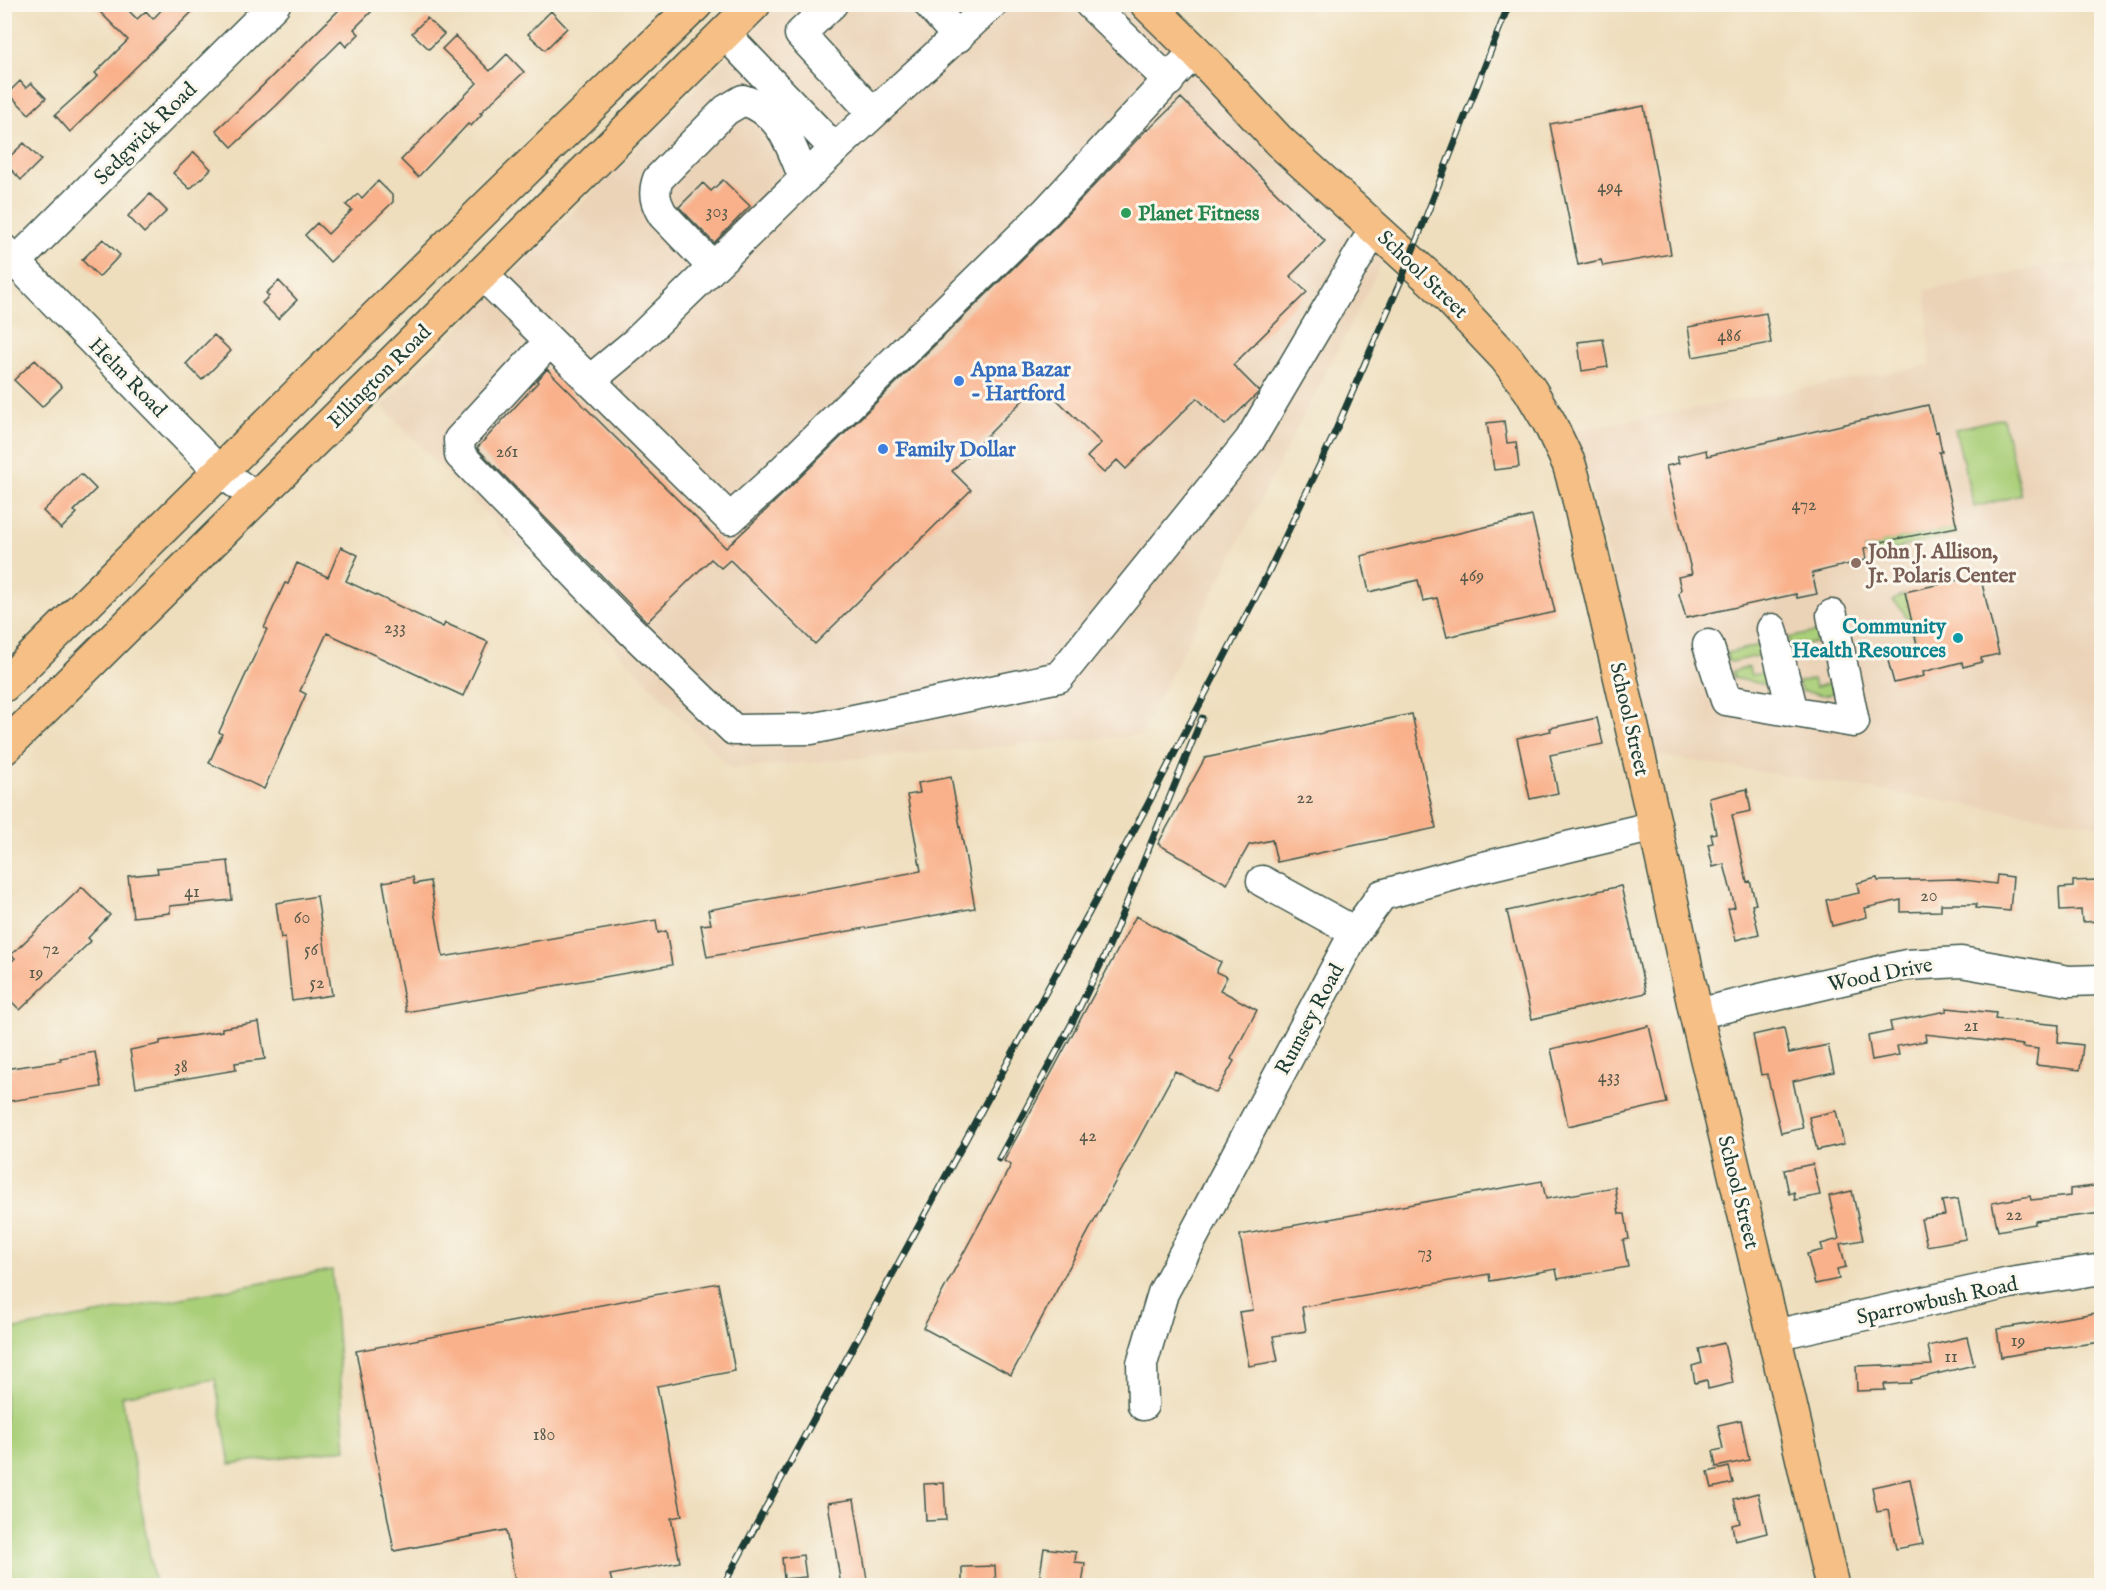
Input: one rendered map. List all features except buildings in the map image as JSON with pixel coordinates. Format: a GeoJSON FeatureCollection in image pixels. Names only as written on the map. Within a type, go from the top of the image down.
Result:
{"type":"FeatureCollection","features":[{"type":"Feature","properties":{"kind":"main road","name":"Ellington Road"},"geometry":{"type":"LineString","coordinates":[[4,685],[450,243],[696,4]]}},
{"type":"Feature","properties":{"kind":"main road","name":"Ellington Road"},"geometry":{"type":"LineString","coordinates":[[4,748],[754,4]]}},
{"type":"Feature","properties":{"kind":"main road","name":"School Street"},"geometry":{"type":"LineString","coordinates":[[1147,4],[1279,141],[1436,284],[1506,358],[1530,390],[1557,437],[1578,495],[1696,1014],[1832,1586]]}},
{"type":"Feature","properties":{"kind":"main road"},"geometry":{"type":"LineString","coordinates":[[450,243],[482,274]]}},
{"type":"Feature","properties":{"kind":"street","name":"Sedgwick Road"},"geometry":{"type":"LineString","coordinates":[[10,256],[275,4]]}},
{"type":"Feature","properties":{"kind":"street"},"geometry":{"type":"LineString","coordinates":[[832,4],[800,34],[873,113]]}},
{"type":"Feature","properties":{"kind":"street"},"geometry":{"type":"LineString","coordinates":[[929,4],[958,37]]}},
{"type":"Feature","properties":{"kind":"street"},"geometry":{"type":"LineString","coordinates":[[589,381],[634,343],[804,178],[992,4]]}},
{"type":"Feature","properties":{"kind":"street"},"geometry":{"type":"LineString","coordinates":[[1090,4],[1169,81]]}},
{"type":"Feature","properties":{"kind":"street"},"geometry":{"type":"LineString","coordinates":[[725,34],[835,149]]}},
{"type":"Feature","properties":{"kind":"street"},"geometry":{"type":"LineString","coordinates":[[482,274],[730,519],[771,482],[1047,211],[1169,81],[1194,51]]}},
{"type":"Feature","properties":{"kind":"street"},"geometry":{"type":"LineString","coordinates":[[713,267],[663,215],[657,205],[654,191],[658,179],[726,110],[743,100],[758,105],[771,115],[789,142],[804,178]]}},
{"type":"Feature","properties":{"kind":"street"},"geometry":{"type":"LineString","coordinates":[[549,342],[459,440],[460,455],[621,621],[734,730],[811,729],[1059,677],[1250,440],[1375,228]]}},
{"type":"Feature","properties":{"kind":"street","name":"Helm Road"},"geometry":{"type":"LineString","coordinates":[[10,256],[220,472],[256,498]]}},
{"type":"Feature","properties":{"kind":"street"},"geometry":{"type":"LineString","coordinates":[[1708,645],[1726,700],[1854,722],[1832,615]]}},
{"type":"Feature","properties":{"kind":"street"},"geometry":{"type":"LineString","coordinates":[[1772,630],[1792,712]]}},
{"type":"Feature","properties":{"kind":"street","name":"Rumsey Road"},"geometry":{"type":"LineString","coordinates":[[1143,1406],[1142,1364],[1163,1293],[1355,932],[1382,895],[1475,869],[1655,826]]}},
{"type":"Feature","properties":{"kind":"street"},"geometry":{"type":"LineString","coordinates":[[1262,881],[1355,932]]}},
{"type":"Feature","properties":{"kind":"street","name":"Wood Drive"},"geometry":{"type":"LineString","coordinates":[[1696,1014],[1906,965],[1961,962],[2069,981],[2102,980]]}},
{"type":"Feature","properties":{"kind":"street","name":"Sparrowbush Road"},"geometry":{"type":"LineString","coordinates":[[1774,1335],[2010,1283],[2102,1269]]}},
{"type":"Feature","properties":{"kind":"shaded area"},"geometry":{"type":"Polygon","coordinates":[[[778,5],[1124,5],[1385,257],[1140,735],[731,769],[382,406],[778,5]]]}},
{"type":"Feature","properties":{"kind":"shaded area","name":"John J. Allison, Jr. Polaris Center"},"geometry":{"type":"Polygon","coordinates":[[[2101,262],[2101,824],[1655,755],[1589,479],[1580,448],[1572,431],[1930,365],[1926,290],[2052,265],[2101,262]]]}},
{"type":"Feature","properties":{"kind":"green space"},"geometry":{"type":"Polygon","coordinates":[[[2003,418],[2021,495],[1974,507],[1955,429],[2003,418]]]}},
{"type":"Feature","properties":{"kind":"green space"},"geometry":{"type":"Polygon","coordinates":[[[1955,528],[1956,534],[1894,549],[1879,556],[1877,549],[1873,550],[1866,557],[1864,549],[1881,545],[1881,542],[1955,528]]]}},
{"type":"Feature","properties":{"kind":"green space"},"geometry":{"type":"Polygon","coordinates":[[[1906,594],[1917,642],[1902,609],[1893,601],[1906,594]]]}},
{"type":"Feature","properties":{"kind":"green space"},"geometry":{"type":"Polygon","coordinates":[[[1820,631],[1823,640],[1791,648],[1788,638],[1820,631]]]}},
{"type":"Feature","properties":{"kind":"green space"},"geometry":{"type":"Polygon","coordinates":[[[1762,645],[1763,655],[1728,661],[1727,653],[1762,645]]]}},
{"type":"Feature","properties":{"kind":"green space"},"geometry":{"type":"Polygon","coordinates":[[[1749,667],[1751,675],[1768,672],[1771,682],[1767,685],[1734,678],[1732,672],[1749,667]]]}},
{"type":"Feature","properties":{"kind":"green space"},"geometry":{"type":"Polygon","coordinates":[[[1813,679],[1815,687],[1832,683],[1834,693],[1823,695],[1801,691],[1798,682],[1813,679]]]}},
{"type":"Feature","properties":{"kind":"green space"},"geometry":{"type":"Polygon","coordinates":[[[332,1270],[346,1449],[230,1464],[215,1379],[122,1396],[155,1585],[5,1585],[5,1331],[332,1270]]]}},
{"type":"Feature","properties":{"kind":"railway"},"geometry":{"type":"LineString","coordinates":[[723,1586],[1147,806],[1267,575],[1332,439],[1402,278],[1509,4]]}},
{"type":"Feature","properties":{"kind":"railway"},"geometry":{"type":"LineString","coordinates":[[999,1159],[1072,1023],[1107,951],[1202,718]]}},
{"type":"Feature","properties":{"kind":"place","name":"Planet Fitness"},"geometry":{"type":"Point","coordinates":[1126,213]}},
{"type":"Feature","properties":{"kind":"place","name":"Apna Bazar - Hartford"},"geometry":{"type":"Point","coordinates":[959,381]}},
{"type":"Feature","properties":{"kind":"place","name":"Family Dollar"},"geometry":{"type":"Point","coordinates":[883,449]}},
{"type":"Feature","properties":{"kind":"place","name":"John J. Allison, Jr. Polaris Center"},"geometry":{"type":"Point","coordinates":[1856,563]}},
{"type":"Feature","properties":{"kind":"place","name":"Community Health Resources"},"geometry":{"type":"Point","coordinates":[1958,638]}}]}
